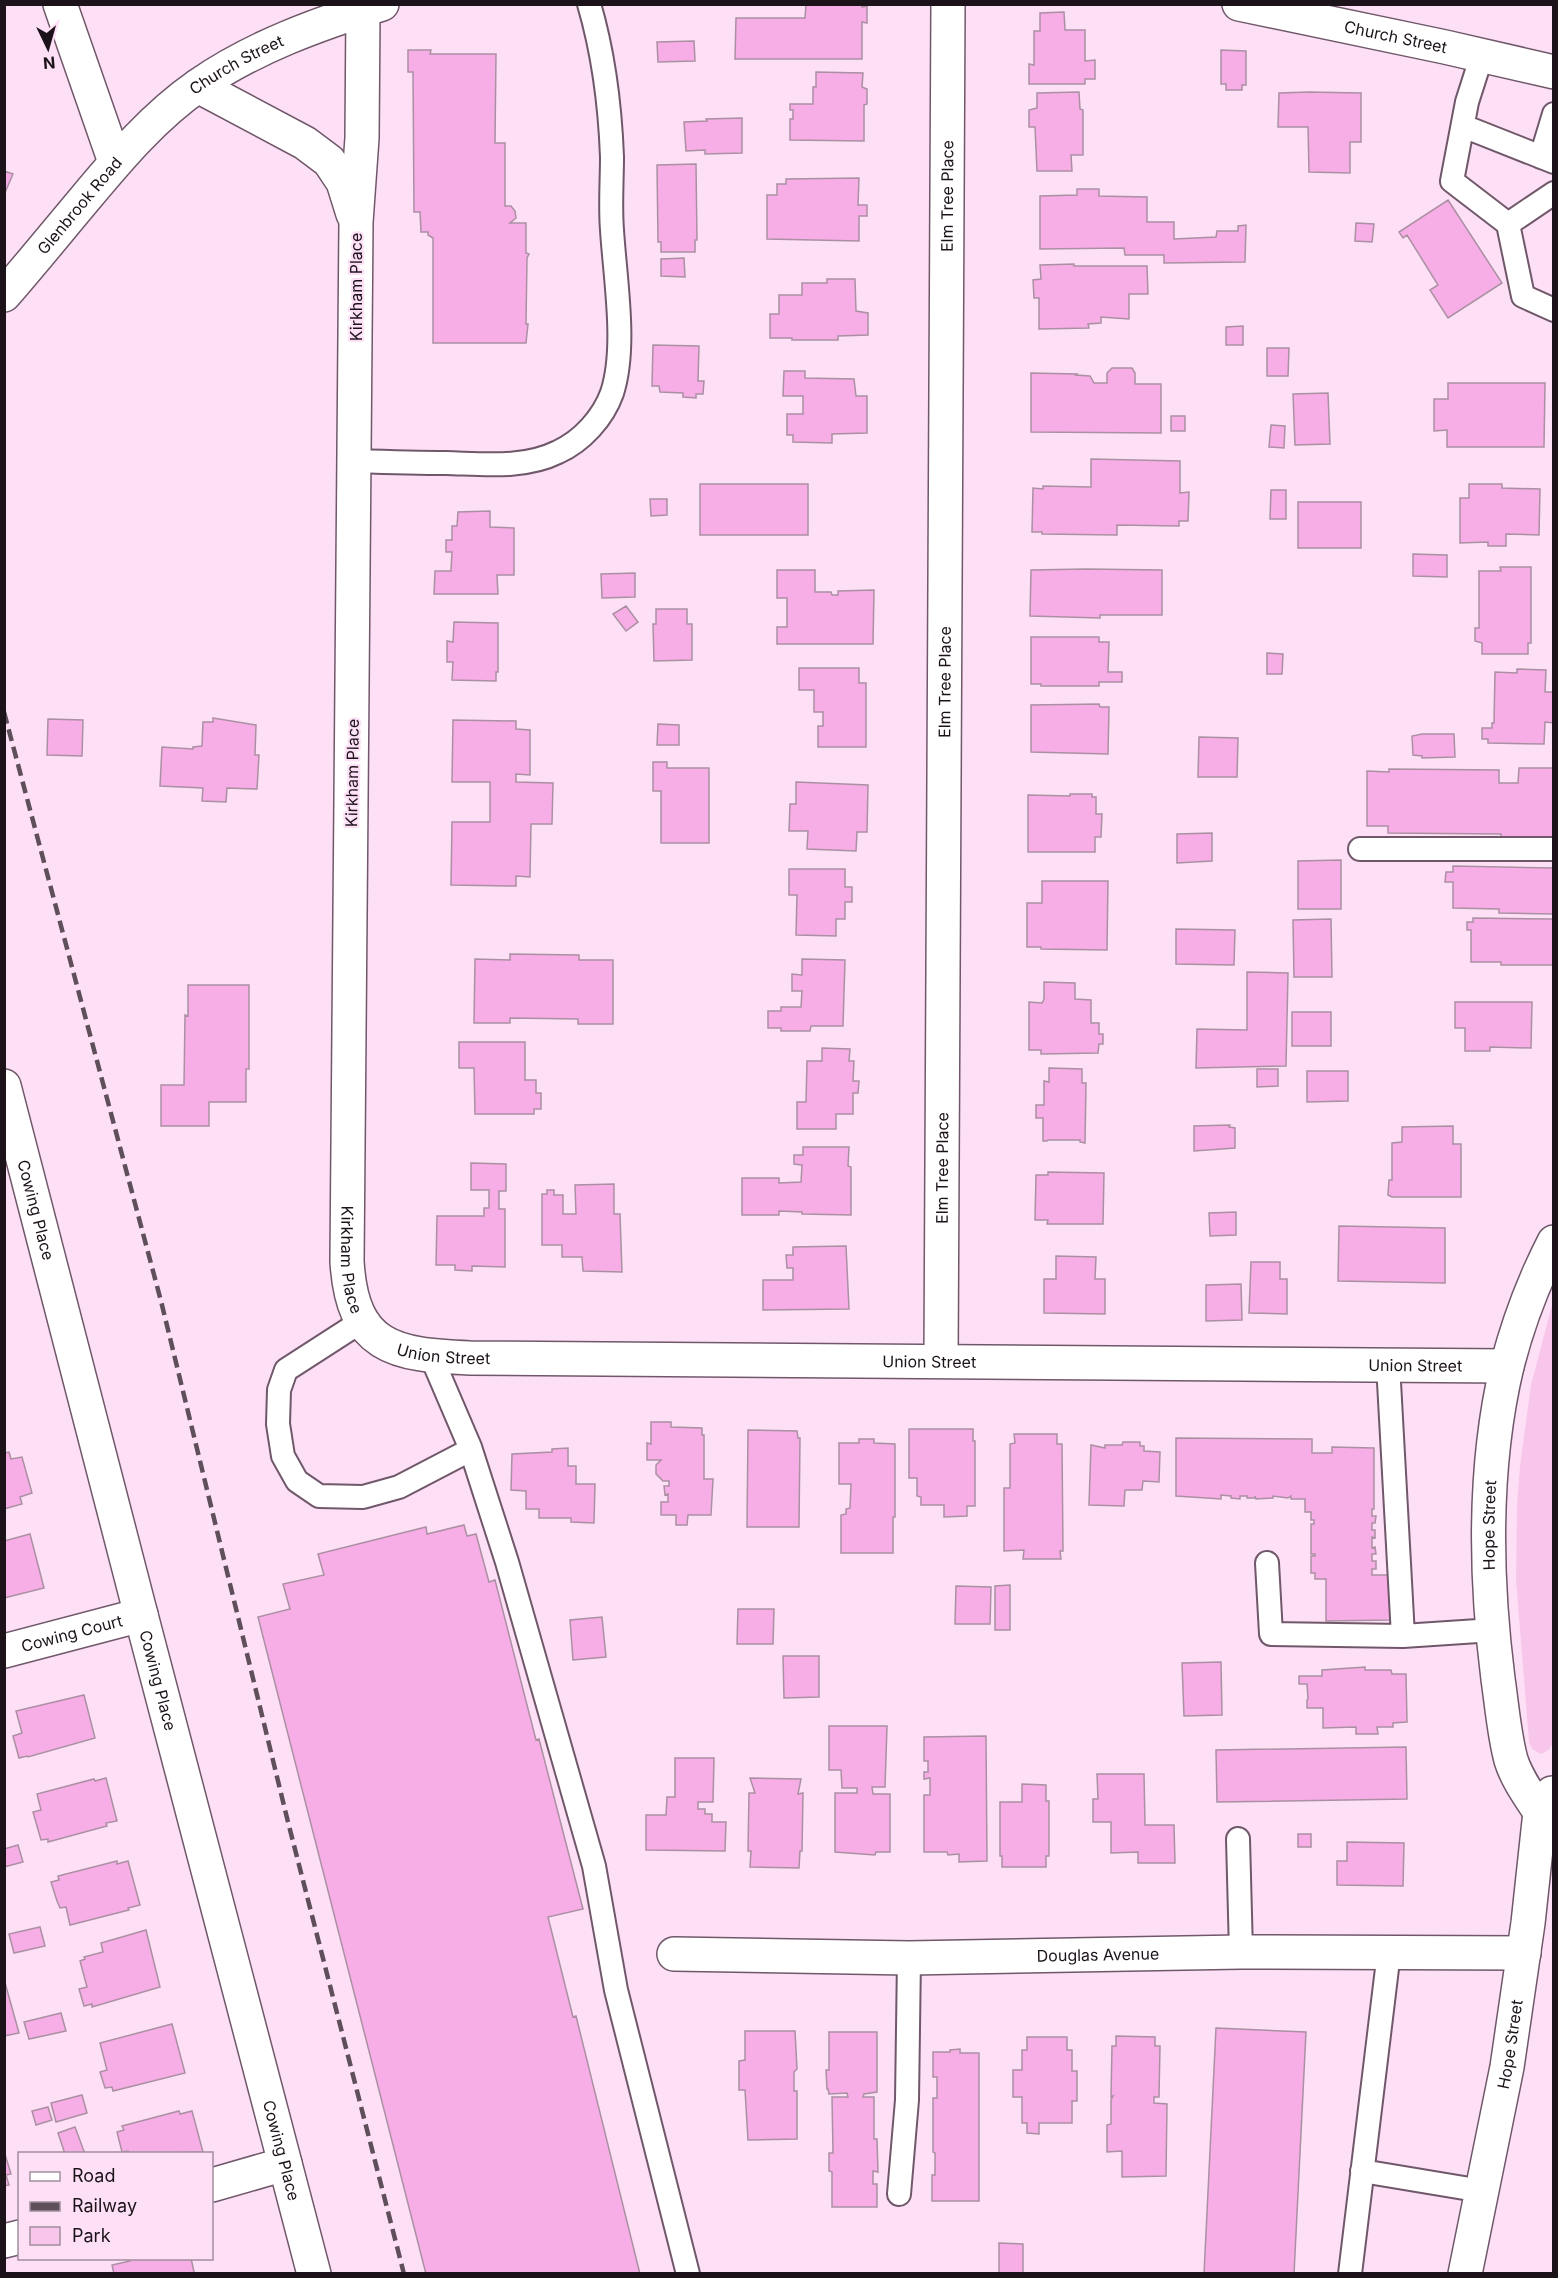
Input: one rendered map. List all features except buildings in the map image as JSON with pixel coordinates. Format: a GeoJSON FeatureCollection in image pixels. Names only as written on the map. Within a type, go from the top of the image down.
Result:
{"type":"FeatureCollection","features":[{"type":"Feature","properties":{"kind":"street","name":"Glenbrook Road"},"geometry":{"type":"LineString","coordinates":[[4,295],[115,162],[60,4]]}},
{"type":"Feature","properties":{"kind":"street","name":"Elm Tree Place"},"geometry":{"type":"LineString","coordinates":[[941,1360],[948,4]]}},
{"type":"Feature","properties":{"kind":"street","name":"Church Street"},"geometry":{"type":"LineString","coordinates":[[1247,5],[1554,72]]}},
{"type":"Feature","properties":{"kind":"street","name":"Church Street"},"geometry":{"type":"LineString","coordinates":[[115,162],[162,114],[234,62],[288,38],[373,7]]}},
{"type":"Feature","properties":{"kind":"street","name":"Kirkham Place"},"geometry":{"type":"LineString","coordinates":[[362,1321],[351,1296],[347,1261],[356,222],[373,7]]}},
{"type":"Feature","properties":{"kind":"street","name":"Kirkham Place"},"geometry":{"type":"LineString","coordinates":[[198,86],[305,143],[329,161],[343,182],[356,222]]}},
{"type":"Feature","properties":{"kind":"street","name":"Cowing Place"},"geometry":{"type":"LineString","coordinates":[[4,1086],[314,2274]]}},
{"type":"Feature","properties":{"kind":"street","name":"Hope Street"},"geometry":{"type":"LineString","coordinates":[[1465,2274],[1507,2067],[1547,1802],[1521,1782],[1512,1762],[1506,1736],[1493,1630],[1489,1508],[1495,1439],[1507,1366],[1534,1281],[1554,1242]]}},
{"type":"Feature","properties":{"kind":"street","name":"Union Street"},"geometry":{"type":"LineString","coordinates":[[362,1321],[382,1342],[393,1348],[431,1356],[1507,1366]]}},
{"type":"Feature","properties":{"kind":"street","name":"Cowing Court"},"geometry":{"type":"LineString","coordinates":[[4,1651],[141,1615]]}},
{"type":"Feature","properties":{"kind":"street","name":"Douglas Avenue"},"geometry":{"type":"LineString","coordinates":[[674,1954],[909,1959],[1241,1952],[1524,1953]]}},
{"type":"Feature","properties":{"kind":"street"},"geometry":{"type":"LineString","coordinates":[[213,2185],[285,2164]]}},
{"type":"Feature","properties":{"kind":"lane"},"geometry":{"type":"LineString","coordinates":[[355,461],[505,465],[533,461],[558,453],[575,442],[592,427],[605,408],[617,372],[619,343],[611,218],[610,123],[603,61],[589,4]]}},
{"type":"Feature","properties":{"kind":"lane"},"geometry":{"type":"LineString","coordinates":[[1482,56],[1467,102],[1452,181],[1508,224],[1523,296],[1554,310]]}},
{"type":"Feature","properties":{"kind":"lane"},"geometry":{"type":"LineString","coordinates":[[1462,126],[1547,159],[1554,114]]}},
{"type":"Feature","properties":{"kind":"lane"},"geometry":{"type":"LineString","coordinates":[[1508,224],[1554,193]]}},
{"type":"Feature","properties":{"kind":"lane"},"geometry":{"type":"LineString","coordinates":[[1359,849],[1554,849]]}},
{"type":"Feature","properties":{"kind":"lane"},"geometry":{"type":"LineString","coordinates":[[362,1321],[286,1370],[279,1390],[278,1424],[283,1456],[297,1481],[318,1496],[363,1497],[399,1487],[470,1450]]}},
{"type":"Feature","properties":{"kind":"lane"},"geometry":{"type":"LineString","coordinates":[[431,1356],[470,1450],[507,1562],[594,1866],[615,1990],[688,2274]]}},
{"type":"Feature","properties":{"kind":"lane"},"geometry":{"type":"LineString","coordinates":[[1388,1364],[1403,1636]]}},
{"type":"Feature","properties":{"kind":"lane"},"geometry":{"type":"LineString","coordinates":[[1267,1563],[1271,1634],[1403,1636],[1493,1630]]}},
{"type":"Feature","properties":{"kind":"lane"},"geometry":{"type":"LineString","coordinates":[[1238,1839],[1241,1952]]}},
{"type":"Feature","properties":{"kind":"lane"},"geometry":{"type":"LineString","coordinates":[[1350,2274],[1389,1952]]}},
{"type":"Feature","properties":{"kind":"lane"},"geometry":{"type":"LineString","coordinates":[[899,2194],[907,2100],[909,1959]]}},
{"type":"Feature","properties":{"kind":"lane"},"geometry":{"type":"LineString","coordinates":[[1362,2171],[1482,2191]]}},
{"type":"Feature","properties":{"kind":"green space"},"geometry":{"type":"Polygon","coordinates":[[[1553,1301],[1554,1740],[1550,1749],[1541,1754],[1532,1749],[1529,1742],[1516,1580],[1517,1505],[1531,1385],[1553,1301]]]}},
{"type":"Feature","properties":{"kind":"railway"},"geometry":{"type":"LineString","coordinates":[[4,712],[161,1301],[288,1822],[404,2274]]}}]}
